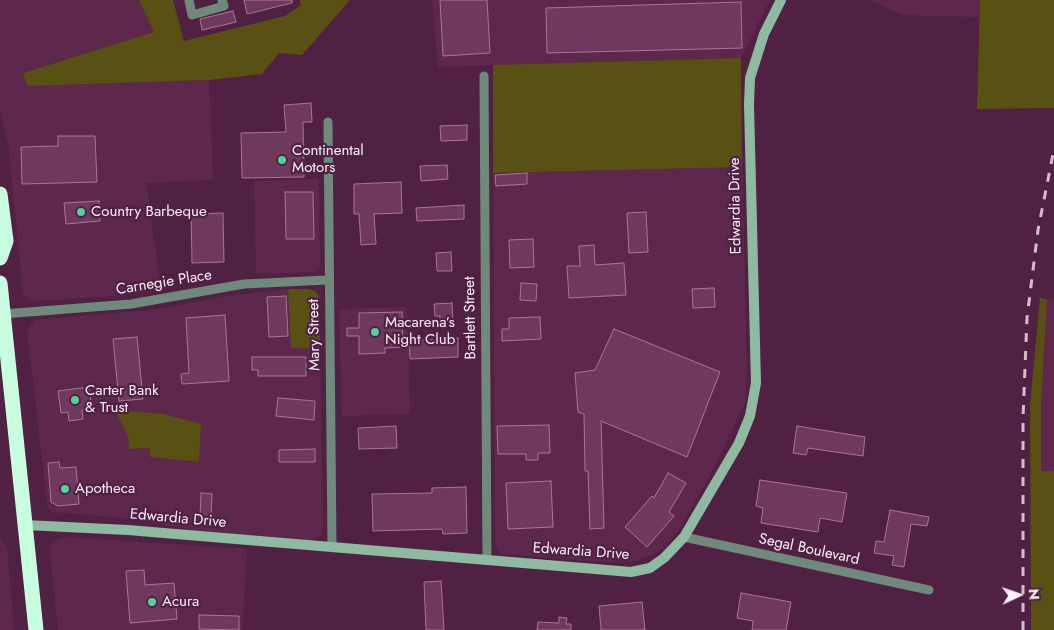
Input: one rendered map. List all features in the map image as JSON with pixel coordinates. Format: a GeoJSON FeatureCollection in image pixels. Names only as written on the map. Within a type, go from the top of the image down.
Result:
{"type":"FeatureCollection","features":[{"type":"Feature","properties":{"kind":"highway"},"geometry":{"type":"LineString","coordinates":[[0,194],[6,242],[0,258]]}},
{"type":"Feature","properties":{"kind":"highway"},"geometry":{"type":"LineString","coordinates":[[0,283],[36,630]]}},
{"type":"Feature","properties":{"kind":"main road","name":"Edwardia Drive"},"geometry":{"type":"LineString","coordinates":[[25,525],[61,525],[631,572],[650,568],[664,558],[684,537],[738,443],[750,416],[756,383],[749,105],[750,78],[764,34],[781,0]]}},
{"type":"Feature","properties":{"kind":"street"},"geometry":{"type":"LineString","coordinates":[[188,0],[192,14],[224,6],[222,0]]}},
{"type":"Feature","properties":{"kind":"street","name":"Bartlett Street"},"geometry":{"type":"LineString","coordinates":[[484,76],[487,560]]}},
{"type":"Feature","properties":{"kind":"street","name":"Mary Street"},"geometry":{"type":"LineString","coordinates":[[328,122],[332,547]]}},
{"type":"Feature","properties":{"kind":"street","name":"Carnegie Place"},"geometry":{"type":"LineString","coordinates":[[3,314],[132,303],[244,284],[328,280]]}},
{"type":"Feature","properties":{"kind":"street","name":"Segal Boulevard"},"geometry":{"type":"LineString","coordinates":[[684,537],[929,590]]}},
{"type":"Feature","properties":{"kind":"shaded area"},"geometry":{"type":"Polygon","coordinates":[[[0,0],[139,0],[154,32],[23,73],[27,86],[209,80],[213,180],[146,183],[161,290],[118,296],[37,301],[31,300],[23,293],[8,143],[0,111],[0,0]]]}},
{"type":"Feature","properties":{"kind":"shaded area"},"geometry":{"type":"Polygon","coordinates":[[[139,0],[173,0],[184,41],[285,16],[301,5],[300,0],[350,0],[302,55],[279,53],[262,74],[209,80],[27,86],[23,73],[154,32],[139,0]]]}},
{"type":"Feature","properties":{"kind":"shaded area"},"geometry":{"type":"Polygon","coordinates":[[[432,0],[770,0],[741,58],[438,67],[432,0]]]}},
{"type":"Feature","properties":{"kind":"shaded area"},"geometry":{"type":"Polygon","coordinates":[[[870,0],[980,0],[979,17],[901,15],[870,0]]]}},
{"type":"Feature","properties":{"kind":"shaded area"},"geometry":{"type":"Polygon","coordinates":[[[980,0],[1054,0],[1054,108],[977,109],[980,0]]]}},
{"type":"Feature","properties":{"kind":"shaded area"},"geometry":{"type":"Polygon","coordinates":[[[741,58],[742,167],[493,173],[493,65],[741,58]]]}},
{"type":"Feature","properties":{"kind":"shaded area"},"geometry":{"type":"Polygon","coordinates":[[[742,167],[747,373],[745,403],[712,472],[678,531],[664,548],[648,557],[631,562],[602,562],[501,554],[495,545],[493,173],[742,167]]]}},
{"type":"Feature","properties":{"kind":"shaded area"},"geometry":{"type":"Polygon","coordinates":[[[319,179],[320,267],[315,272],[256,274],[254,181],[319,179]]]}},
{"type":"Feature","properties":{"kind":"shaded area"},"geometry":{"type":"Polygon","coordinates":[[[288,289],[291,347],[320,349],[322,535],[311,540],[198,531],[123,518],[52,512],[48,509],[27,330],[35,320],[152,310],[227,296],[288,289]],[[201,424],[128,438],[129,449],[150,448],[151,457],[199,462],[201,424]]]}},
{"type":"Feature","properties":{"kind":"shaded area"},"geometry":{"type":"Polygon","coordinates":[[[288,289],[309,289],[315,291],[319,296],[320,349],[291,348],[288,289]]]}},
{"type":"Feature","properties":{"kind":"shaded area"},"geometry":{"type":"Polygon","coordinates":[[[1040,298],[1047,299],[1041,407],[1041,471],[1054,471],[1054,630],[1031,630],[1030,406],[1040,298]]]}},
{"type":"Feature","properties":{"kind":"shaded area"},"geometry":{"type":"Polygon","coordinates":[[[1047,299],[1054,299],[1054,471],[1041,471],[1041,407],[1047,299]]]}},
{"type":"Feature","properties":{"kind":"shaded area"},"geometry":{"type":"Polygon","coordinates":[[[407,307],[410,414],[342,416],[339,309],[407,307]]]}},
{"type":"Feature","properties":{"kind":"shaded area"},"geometry":{"type":"Polygon","coordinates":[[[115,410],[163,414],[201,424],[199,462],[150,457],[150,448],[129,449],[128,437],[115,410]]]}},
{"type":"Feature","properties":{"kind":"shaded area"},"geometry":{"type":"Polygon","coordinates":[[[66,537],[247,549],[242,630],[58,630],[50,545],[56,540],[66,537]]]}},
{"type":"Feature","properties":{"kind":"shaded area"},"geometry":{"type":"Polygon","coordinates":[[[0,538],[7,547],[14,630],[0,630],[0,538]]]}},
{"type":"Feature","properties":{"kind":"building"},"geometry":{"type":"Polygon","coordinates":[[[244,0],[292,0],[292,3],[247,14],[244,0]]]}},
{"type":"Feature","properties":{"kind":"building"},"geometry":{"type":"Polygon","coordinates":[[[440,0],[487,0],[490,53],[443,56],[440,0]]]}},
{"type":"Feature","properties":{"kind":"building"},"geometry":{"type":"Polygon","coordinates":[[[741,2],[742,48],[547,53],[546,8],[741,2]]]}},
{"type":"Feature","properties":{"kind":"building"},"geometry":{"type":"Polygon","coordinates":[[[233,11],[236,22],[202,30],[200,19],[233,11]]]}},
{"type":"Feature","properties":{"kind":"building"},"geometry":{"type":"Polygon","coordinates":[[[311,103],[312,122],[303,122],[304,177],[242,178],[241,133],[286,132],[284,105],[311,103]]]}},
{"type":"Feature","properties":{"kind":"building"},"geometry":{"type":"Polygon","coordinates":[[[467,125],[467,140],[441,141],[440,126],[467,125]]]}},
{"type":"Feature","properties":{"kind":"building"},"geometry":{"type":"Polygon","coordinates":[[[58,136],[95,136],[97,182],[22,184],[21,147],[58,146],[58,136]]]}},
{"type":"Feature","properties":{"kind":"building"},"geometry":{"type":"Polygon","coordinates":[[[447,165],[448,179],[421,181],[420,166],[447,165]]]}},
{"type":"Feature","properties":{"kind":"building"},"geometry":{"type":"Polygon","coordinates":[[[527,173],[527,184],[496,186],[495,175],[527,173]]]}},
{"type":"Feature","properties":{"kind":"building"},"geometry":{"type":"Polygon","coordinates":[[[401,182],[402,213],[374,214],[376,244],[361,245],[359,214],[354,214],[354,184],[401,182]]]}},
{"type":"Feature","properties":{"kind":"building"},"geometry":{"type":"Polygon","coordinates":[[[285,192],[313,192],[314,239],[286,239],[285,192]]]}},
{"type":"Feature","properties":{"kind":"building"},"geometry":{"type":"Polygon","coordinates":[[[99,201],[100,221],[66,224],[64,203],[99,201]]]}},
{"type":"Feature","properties":{"kind":"building"},"geometry":{"type":"Polygon","coordinates":[[[464,205],[464,219],[417,221],[416,208],[464,205]]]}},
{"type":"Feature","properties":{"kind":"building"},"geometry":{"type":"Polygon","coordinates":[[[646,212],[648,252],[629,253],[627,213],[646,212]]]}},
{"type":"Feature","properties":{"kind":"building"},"geometry":{"type":"Polygon","coordinates":[[[223,213],[224,262],[192,263],[191,214],[223,213]]]}},
{"type":"Feature","properties":{"kind":"building"},"geometry":{"type":"Polygon","coordinates":[[[533,239],[534,267],[510,268],[509,240],[533,239]]]}},
{"type":"Feature","properties":{"kind":"building"},"geometry":{"type":"Polygon","coordinates":[[[594,245],[595,265],[624,263],[626,295],[569,298],[567,266],[580,266],[579,246],[594,245]]]}},
{"type":"Feature","properties":{"kind":"building"},"geometry":{"type":"Polygon","coordinates":[[[451,252],[452,271],[437,271],[436,253],[451,252]]]}},
{"type":"Feature","properties":{"kind":"building"},"geometry":{"type":"Polygon","coordinates":[[[521,283],[537,284],[536,301],[520,300],[521,283]]]}},
{"type":"Feature","properties":{"kind":"building"},"geometry":{"type":"Polygon","coordinates":[[[714,288],[715,307],[693,308],[692,289],[714,288]]]}},
{"type":"Feature","properties":{"kind":"building"},"geometry":{"type":"Polygon","coordinates":[[[286,296],[288,336],[269,337],[267,297],[286,296]]]}},
{"type":"Feature","properties":{"kind":"building"},"geometry":{"type":"Polygon","coordinates":[[[452,303],[453,322],[440,322],[440,316],[435,316],[434,304],[452,303]]]}},
{"type":"Feature","properties":{"kind":"building","name":"Macarena’s Night Club"},"geometry":{"type":"Polygon","coordinates":[[[402,312],[403,347],[385,348],[385,353],[359,354],[359,336],[347,336],[347,328],[359,328],[359,313],[402,312]]]}},
{"type":"Feature","properties":{"kind":"building"},"geometry":{"type":"Polygon","coordinates":[[[225,315],[229,381],[182,384],[181,374],[189,373],[186,318],[225,315]]]}},
{"type":"Feature","properties":{"kind":"building"},"geometry":{"type":"Polygon","coordinates":[[[540,317],[541,339],[502,341],[502,329],[509,329],[509,318],[540,317]]]}},
{"type":"Feature","properties":{"kind":"building"},"geometry":{"type":"Polygon","coordinates":[[[614,329],[720,372],[687,457],[601,421],[604,528],[590,529],[588,471],[585,471],[584,414],[578,412],[575,373],[595,370],[614,329]]]}},
{"type":"Feature","properties":{"kind":"building"},"geometry":{"type":"Polygon","coordinates":[[[137,337],[143,399],[119,401],[113,339],[137,337]]]}},
{"type":"Feature","properties":{"kind":"building"},"geometry":{"type":"Polygon","coordinates":[[[458,338],[458,357],[410,359],[409,341],[458,338]]]}},
{"type":"Feature","properties":{"kind":"building"},"geometry":{"type":"Polygon","coordinates":[[[252,357],[306,357],[306,376],[258,376],[258,370],[252,370],[252,357]]]}},
{"type":"Feature","properties":{"kind":"building"},"geometry":{"type":"Polygon","coordinates":[[[89,387],[92,409],[82,410],[83,419],[69,421],[68,412],[61,413],[58,391],[89,387]]]}},
{"type":"Feature","properties":{"kind":"building"},"geometry":{"type":"Polygon","coordinates":[[[278,398],[315,401],[314,420],[276,416],[278,398]]]}},
{"type":"Feature","properties":{"kind":"building"},"geometry":{"type":"Polygon","coordinates":[[[549,425],[550,453],[538,453],[538,460],[526,460],[526,454],[498,454],[497,426],[549,425]]]}},
{"type":"Feature","properties":{"kind":"building"},"geometry":{"type":"Polygon","coordinates":[[[396,426],[397,448],[359,449],[358,428],[396,426]]]}},
{"type":"Feature","properties":{"kind":"building"},"geometry":{"type":"Polygon","coordinates":[[[797,426],[865,437],[863,456],[808,448],[806,455],[793,453],[797,426]]]}},
{"type":"Feature","properties":{"kind":"building"},"geometry":{"type":"Polygon","coordinates":[[[315,449],[315,462],[279,462],[279,450],[315,449]]]}},
{"type":"Feature","properties":{"kind":"building"},"geometry":{"type":"Polygon","coordinates":[[[59,462],[60,468],[76,467],[79,504],[58,506],[51,502],[48,463],[59,462]]]}},
{"type":"Feature","properties":{"kind":"building"},"geometry":{"type":"Polygon","coordinates":[[[668,473],[686,483],[669,512],[674,516],[647,547],[625,527],[652,496],[654,498],[668,473]]]}},
{"type":"Feature","properties":{"kind":"building"},"geometry":{"type":"Polygon","coordinates":[[[760,480],[847,493],[842,522],[820,518],[818,532],[761,523],[763,508],[756,506],[760,480]]]}},
{"type":"Feature","properties":{"kind":"building"},"geometry":{"type":"Polygon","coordinates":[[[551,481],[553,527],[508,529],[506,483],[551,481]]]}},
{"type":"Feature","properties":{"kind":"building"},"geometry":{"type":"Polygon","coordinates":[[[466,487],[467,533],[443,534],[442,529],[373,531],[372,494],[432,493],[432,488],[466,487]]]}},
{"type":"Feature","properties":{"kind":"building"},"geometry":{"type":"Polygon","coordinates":[[[201,493],[212,494],[211,517],[200,516],[201,493]]]}},
{"type":"Feature","properties":{"kind":"building"},"geometry":{"type":"Polygon","coordinates":[[[890,510],[929,517],[927,526],[911,524],[904,567],[892,565],[894,556],[874,553],[876,541],[884,542],[890,510]]]}},
{"type":"Feature","properties":{"kind":"building","name":"Acura"},"geometry":{"type":"Polygon","coordinates":[[[144,570],[145,585],[174,583],[177,619],[130,623],[126,571],[144,570]]]}},
{"type":"Feature","properties":{"kind":"building"},"geometry":{"type":"Polygon","coordinates":[[[441,581],[444,630],[426,630],[424,582],[441,581]]]}},
{"type":"Feature","properties":{"kind":"building"},"geometry":{"type":"Polygon","coordinates":[[[741,593],[791,602],[786,630],[752,630],[753,621],[737,618],[741,593]]]}},
{"type":"Feature","properties":{"kind":"building"},"geometry":{"type":"Polygon","coordinates":[[[642,602],[645,630],[601,630],[599,606],[642,602]]]}},
{"type":"Feature","properties":{"kind":"building"},"geometry":{"type":"Polygon","coordinates":[[[199,615],[239,616],[239,630],[199,629],[199,615]]]}},
{"type":"Feature","properties":{"kind":"building"},"geometry":{"type":"Polygon","coordinates":[[[559,617],[567,618],[566,624],[571,624],[571,630],[537,630],[538,622],[559,623],[559,617]]]}},
{"type":"Feature","properties":{"kind":"railway"},"geometry":{"type":"LineString","coordinates":[[1023,630],[1023,418],[1027,318],[1038,230],[1054,149]]}},
{"type":"Feature","properties":{"kind":"place","name":"Continental Motors"},"geometry":{"type":"Point","coordinates":[282,160]}},
{"type":"Feature","properties":{"kind":"place","name":"Country Barbeque"},"geometry":{"type":"Point","coordinates":[81,212]}},
{"type":"Feature","properties":{"kind":"place","name":"Macarena’s Night Club"},"geometry":{"type":"Point","coordinates":[375,332]}},
{"type":"Feature","properties":{"kind":"place","name":"Carter Bank & Trust"},"geometry":{"type":"Point","coordinates":[75,400]}},
{"type":"Feature","properties":{"kind":"place","name":"Apotheca"},"geometry":{"type":"Point","coordinates":[65,489]}},
{"type":"Feature","properties":{"kind":"place","name":"Acura"},"geometry":{"type":"Point","coordinates":[152,602]}}]}
